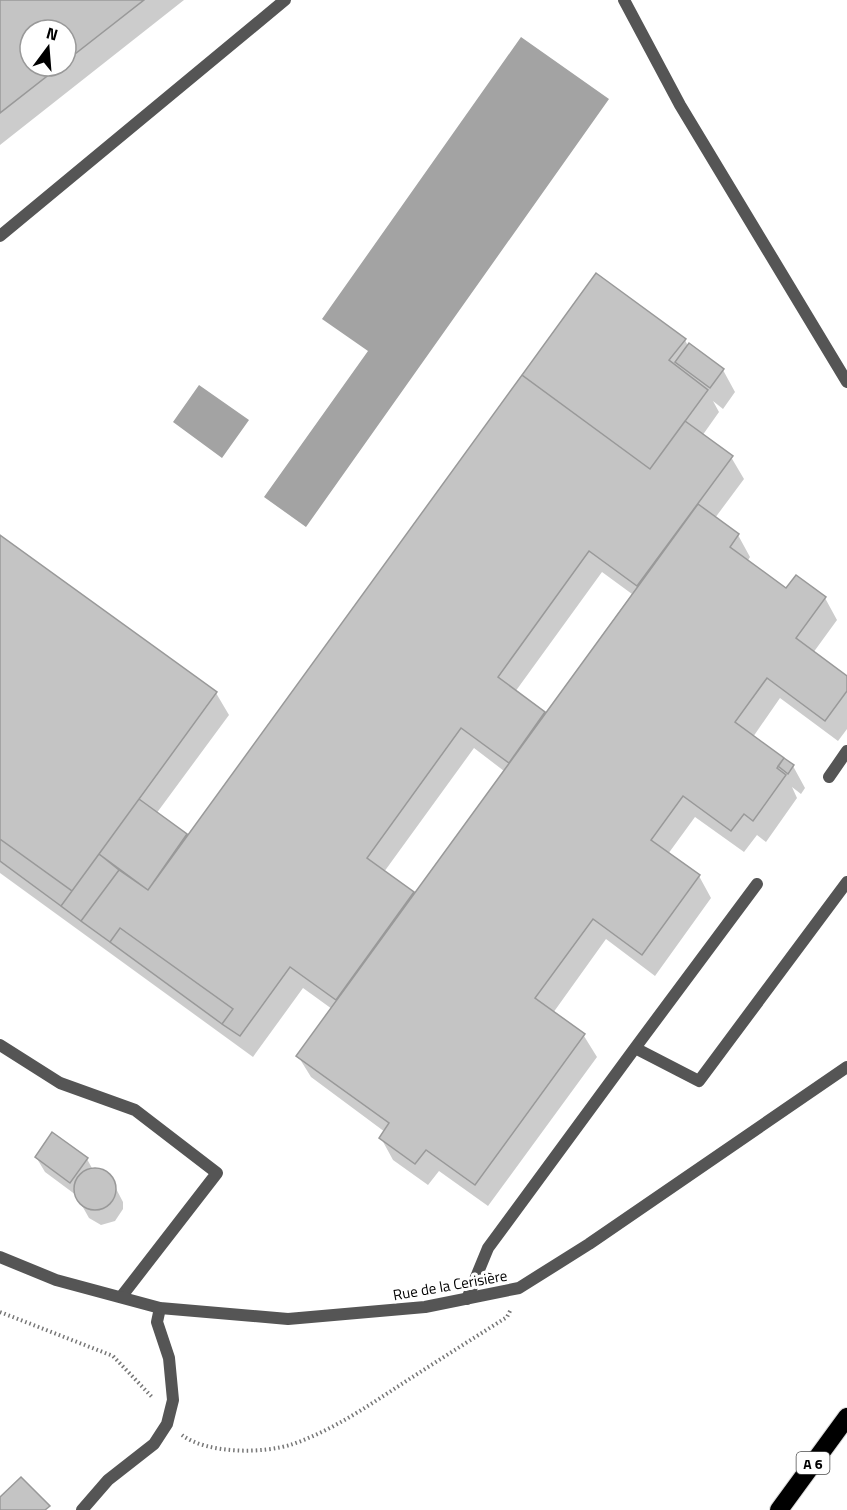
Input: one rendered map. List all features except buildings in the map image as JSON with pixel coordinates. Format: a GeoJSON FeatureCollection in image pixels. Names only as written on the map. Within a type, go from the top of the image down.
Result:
{"type":"FeatureCollection","features":[{"type":"Feature","properties":{"kind":"highway","name":"A 6"},"geometry":{"type":"LineString","coordinates":[[779,1510],[847,1417]]}},
{"type":"Feature","properties":{"kind":"street"},"geometry":{"type":"LineString","coordinates":[[0,236],[285,0]]}},
{"type":"Feature","properties":{"kind":"street"},"geometry":{"type":"LineString","coordinates":[[624,0],[680,105],[847,382]]}},
{"type":"Feature","properties":{"kind":"street"},"geometry":{"type":"LineString","coordinates":[[829,777],[847,751]]}},
{"type":"Feature","properties":{"kind":"street"},"geometry":{"type":"LineString","coordinates":[[635,1048],[699,1082],[847,882]]}},
{"type":"Feature","properties":{"kind":"street"},"geometry":{"type":"LineString","coordinates":[[467,1299],[488,1248],[757,884]]}},
{"type":"Feature","properties":{"kind":"street"},"geometry":{"type":"LineString","coordinates":[[0,1045],[60,1083],[135,1110],[217,1173],[121,1298]]}},
{"type":"Feature","properties":{"kind":"street","name":"Rue de la Cerisière"},"geometry":{"type":"LineString","coordinates":[[0,1257],[56,1280],[160,1308],[288,1319],[425,1307],[519,1288],[598,1238],[847,1067]]}},
{"type":"Feature","properties":{"kind":"street"},"geometry":{"type":"LineString","coordinates":[[82,1510],[108,1480],[154,1444],[168,1419],[174,1400],[169,1358],[157,1322],[160,1308]]}},
{"type":"Feature","properties":{"kind":"path"},"geometry":{"type":"LineString","coordinates":[[0,1312],[113,1356],[188,1440],[210,1448],[241,1451],[291,1445],[338,1425],[507,1317],[517,1299],[519,1288]]}},
{"type":"Feature","properties":{"kind":"shaded area"},"geometry":{"type":"Polygon","coordinates":[[[521,37],[609,99],[306,527],[264,497],[368,351],[322,319],[521,37]]]}},
{"type":"Feature","properties":{"kind":"shaded area"},"geometry":{"type":"Polygon","coordinates":[[[199,385],[249,420],[222,458],[173,422],[199,385]]]}}]}
